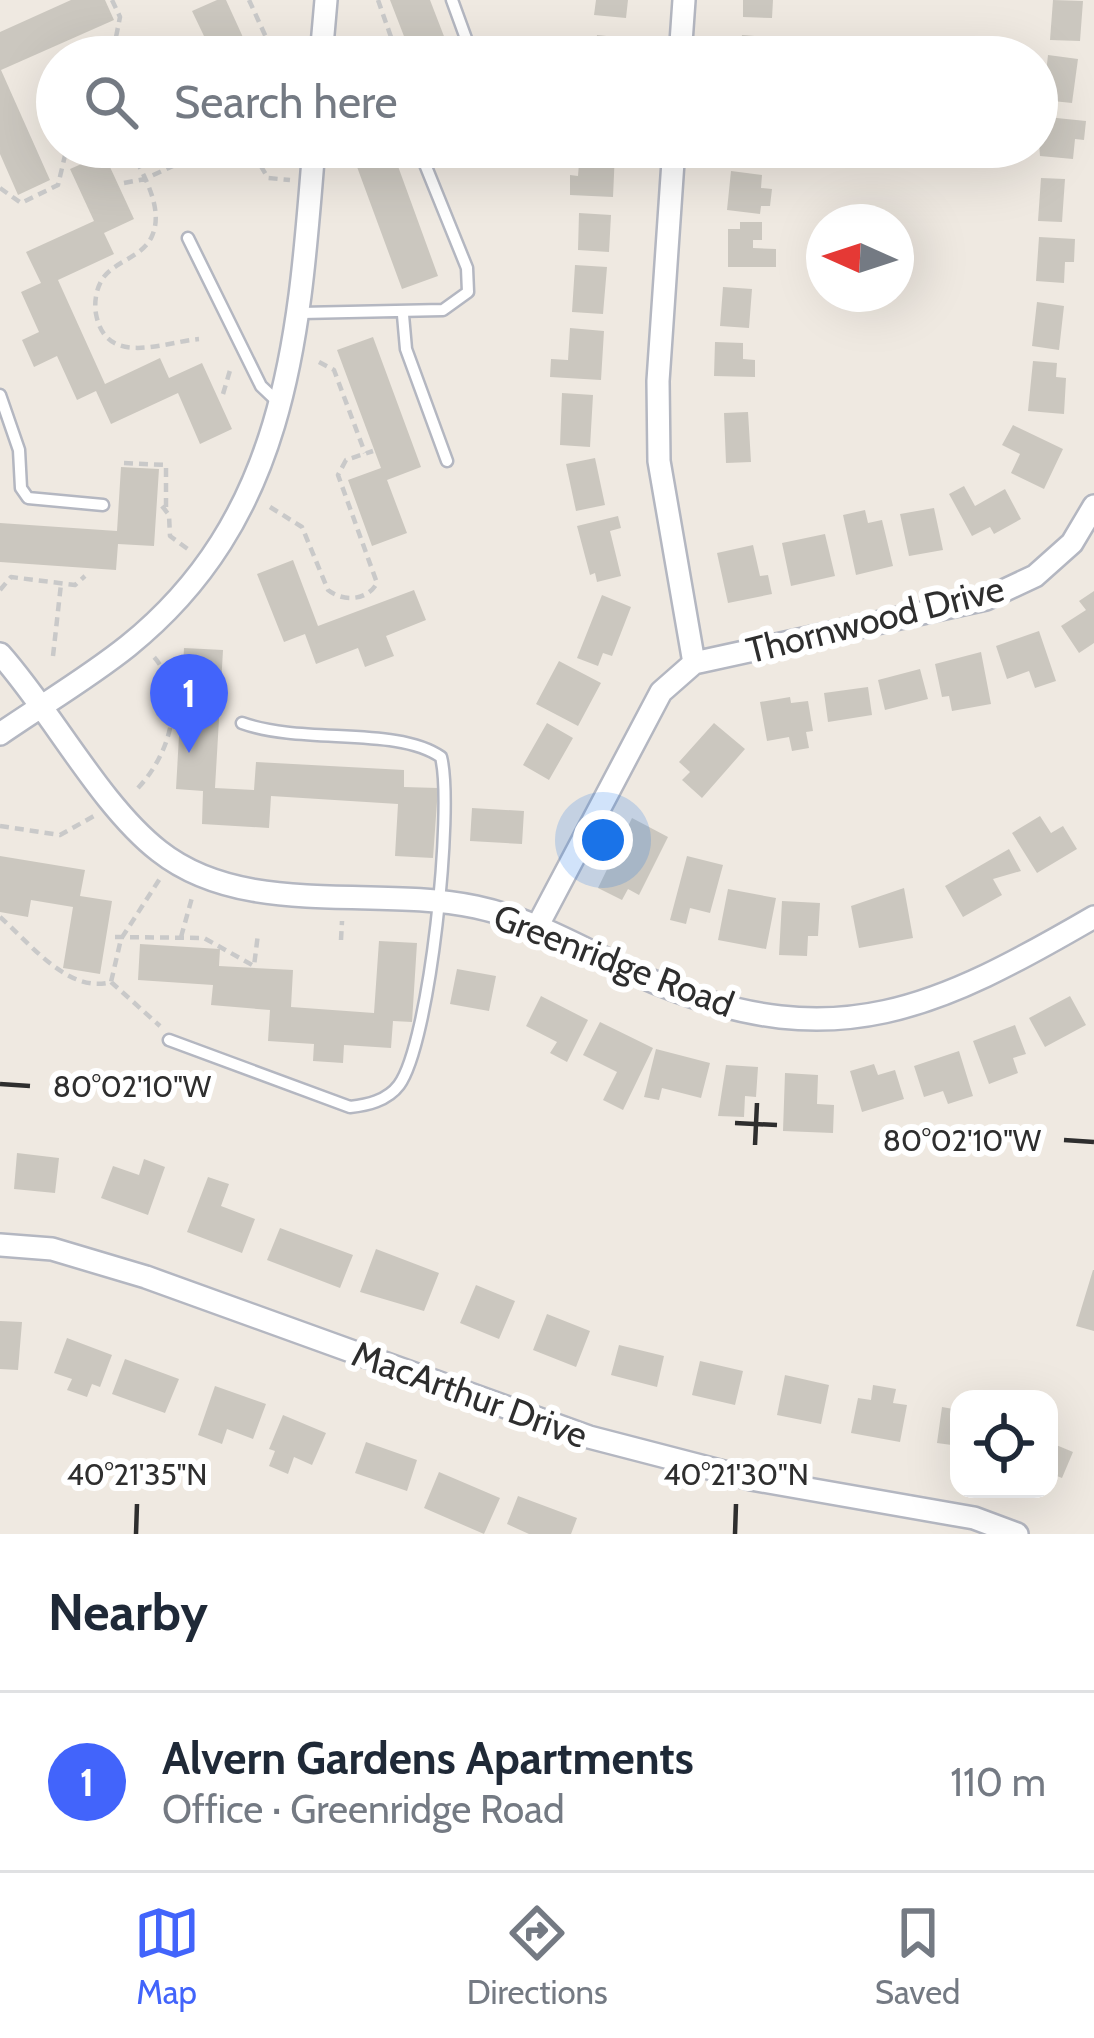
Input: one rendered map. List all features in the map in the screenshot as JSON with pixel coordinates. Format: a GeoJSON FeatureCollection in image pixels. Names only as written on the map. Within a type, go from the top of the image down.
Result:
{"type":"FeatureCollection","features":[{"type":"Feature","properties":{"kind":"street"},"geometry":{"type":"LineString","coordinates":[[323,36],[326,0]]}},
{"type":"Feature","properties":{"kind":"street"},"geometry":{"type":"LineString","coordinates":[[681,36],[684,0]]}},
{"type":"Feature","properties":{"kind":"street"},"geometry":{"type":"LineString","coordinates":[[0,734],[129,645],[192,584],[271,447],[301,314],[312,168]]}},
{"type":"Feature","properties":{"kind":"street","name":"Thornwood Drive"},"geometry":{"type":"LineString","coordinates":[[673,168],[658,381],[659,461],[694,663],[986,599],[1035,575],[1072,544],[1094,506]]}},
{"type":"Feature","properties":{"kind":"street","name":"Greenridge Road"},"geometry":{"type":"LineString","coordinates":[[0,654],[44,704],[128,822],[160,852],[192,871],[249,889],[436,901],[538,925],[656,982],[723,1007],[845,1018],[913,1007],[982,982],[1094,917]]}},
{"type":"Feature","properties":{"kind":"street"},"geometry":{"type":"LineString","coordinates":[[538,925],[661,692],[694,663]]}},
{"type":"Feature","properties":{"kind":"street","name":"MacArthur Drive"},"geometry":{"type":"LineString","coordinates":[[0,1245],[52,1250],[146,1277],[646,1454],[751,1479],[974,1518],[1018,1534]]}},
{"type":"Feature","properties":{"kind":"lane"},"geometry":{"type":"LineString","coordinates":[[452,0],[464,36]]}},
{"type":"Feature","properties":{"kind":"lane"},"geometry":{"type":"LineString","coordinates":[[301,314],[403,315],[443,310],[468,292],[467,268],[427,168]]}},
{"type":"Feature","properties":{"kind":"lane"},"geometry":{"type":"LineString","coordinates":[[188,238],[261,386],[283,406]]}},
{"type":"Feature","properties":{"kind":"lane"},"geometry":{"type":"LineString","coordinates":[[403,315],[406,349],[447,461]]}},
{"type":"Feature","properties":{"kind":"lane"},"geometry":{"type":"LineString","coordinates":[[0,395],[19,450],[21,488],[28,498],[103,505]]}},
{"type":"Feature","properties":{"kind":"lane"},"geometry":{"type":"LineString","coordinates":[[169,1040],[350,1107],[373,1104],[398,1087],[410,1062],[449,786],[441,757],[421,742],[278,736],[242,723]]}},
{"type":"Feature","properties":{"kind":"path"},"geometry":{"type":"LineString","coordinates":[[112,0],[120,17],[116,36]]}},
{"type":"Feature","properties":{"kind":"path"},"geometry":{"type":"LineString","coordinates":[[249,0],[265,36]]}},
{"type":"Feature","properties":{"kind":"path"},"geometry":{"type":"LineString","coordinates":[[378,0],[391,36]]}},
{"type":"Feature","properties":{"kind":"path"},"geometry":{"type":"LineString","coordinates":[[0,188],[21,203],[58,185],[62,168]]}},
{"type":"Feature","properties":{"kind":"path"},"geometry":{"type":"LineString","coordinates":[[140,168],[155,209],[152,236],[104,277],[96,293],[99,323],[116,343],[132,350],[199,339]]}},
{"type":"Feature","properties":{"kind":"path"},"geometry":{"type":"LineString","coordinates":[[124,183],[169,168]]}},
{"type":"Feature","properties":{"kind":"path"},"geometry":{"type":"LineString","coordinates":[[262,168],[268,178],[291,180]]}},
{"type":"Feature","properties":{"kind":"path"},"geometry":{"type":"LineString","coordinates":[[223,394],[232,361]]}},
{"type":"Feature","properties":{"kind":"path"},"geometry":{"type":"LineString","coordinates":[[270,507],[302,526],[328,590],[345,598],[369,593],[377,583],[338,475],[346,460],[369,452],[334,370],[320,362]]}},
{"type":"Feature","properties":{"kind":"path"},"geometry":{"type":"LineString","coordinates":[[124,463],[166,465],[167,531],[189,550]]}},
{"type":"Feature","properties":{"kind":"path"},"geometry":{"type":"LineString","coordinates":[[0,590],[11,577],[75,585],[85,576]]}},
{"type":"Feature","properties":{"kind":"path"},"geometry":{"type":"LineString","coordinates":[[53,656],[61,584]]}},
{"type":"Feature","properties":{"kind":"path"},"geometry":{"type":"LineString","coordinates":[[138,788],[154,770],[172,721],[172,683],[153,656]]}},
{"type":"Feature","properties":{"kind":"path"},"geometry":{"type":"LineString","coordinates":[[0,826],[60,835],[99,812]]}},
{"type":"Feature","properties":{"kind":"path"},"geometry":{"type":"LineString","coordinates":[[111,982],[118,938],[161,878]]}},
{"type":"Feature","properties":{"kind":"path"},"geometry":{"type":"LineString","coordinates":[[181,937],[193,894]]}},
{"type":"Feature","properties":{"kind":"path"},"geometry":{"type":"LineString","coordinates":[[0,917],[74,981],[111,982],[169,1040]]}},
{"type":"Feature","properties":{"kind":"path"},"geometry":{"type":"LineString","coordinates":[[118,938],[204,938],[254,966],[258,934]]}},
{"type":"Feature","properties":{"kind":"building"},"geometry":{"type":"Polygon","coordinates":[[[71,0],[105,0],[114,20],[78,36],[36,36],[36,55],[1,70],[36,149],[36,168],[45,168],[50,180],[18,195],[0,154],[0,32],[71,0]]]}},
{"type":"Feature","properties":{"kind":"building"},"geometry":{"type":"Polygon","coordinates":[[[226,0],[242,36],[204,36],[192,11],[226,0]]]}},
{"type":"Feature","properties":{"kind":"building"},"geometry":{"type":"Polygon","coordinates":[[[390,0],[430,0],[444,36],[404,36],[390,0]]]}},
{"type":"Feature","properties":{"kind":"building"},"geometry":{"type":"Polygon","coordinates":[[[596,0],[628,0],[626,18],[594,15],[596,0]]]}},
{"type":"Feature","properties":{"kind":"building"},"geometry":{"type":"Polygon","coordinates":[[[743,0],[773,0],[772,18],[743,17],[743,0]]]}},
{"type":"Feature","properties":{"kind":"building"},"geometry":{"type":"Polygon","coordinates":[[[1053,0],[1083,1],[1080,41],[1050,36],[1053,0]]]}},
{"type":"Feature","properties":{"kind":"building"},"geometry":{"type":"Polygon","coordinates":[[[1058,56],[1078,59],[1072,103],[1058,102],[1058,56]]]}},
{"type":"Feature","properties":{"kind":"building"},"geometry":{"type":"Polygon","coordinates":[[[1058,118],[1086,121],[1084,140],[1075,139],[1073,159],[1058,158],[1058,118]]]}},
{"type":"Feature","properties":{"kind":"building"},"geometry":{"type":"Polygon","coordinates":[[[110,168],[134,219],[104,233],[114,254],[58,280],[105,384],[160,358],[169,378],[202,363],[232,429],[200,444],[178,393],[111,424],[96,391],[77,400],[57,356],[34,367],[22,340],[39,332],[21,292],[41,283],[26,252],[94,221],[70,169],[110,168]]]}},
{"type":"Feature","properties":{"kind":"building"},"geometry":{"type":"Polygon","coordinates":[[[357,168],[399,168],[438,276],[402,289],[357,168]]]}},
{"type":"Feature","properties":{"kind":"building"},"geometry":{"type":"Polygon","coordinates":[[[579,168],[614,168],[613,197],[570,195],[570,175],[578,176],[579,168]]]}},
{"type":"Feature","properties":{"kind":"building"},"geometry":{"type":"Polygon","coordinates":[[[731,171],[762,175],[761,188],[772,189],[770,206],[761,206],[760,214],[727,210],[731,171]]]}},
{"type":"Feature","properties":{"kind":"building"},"geometry":{"type":"Polygon","coordinates":[[[1041,178],[1065,179],[1062,222],[1038,221],[1041,178]]]}},
{"type":"Feature","properties":{"kind":"building"},"geometry":{"type":"Polygon","coordinates":[[[579,213],[611,215],[609,252],[578,250],[579,213]]]}},
{"type":"Feature","properties":{"kind":"building"},"geometry":{"type":"Polygon","coordinates":[[[740,222],[762,222],[762,240],[753,240],[753,248],[776,249],[776,267],[728,267],[728,229],[740,229],[740,222]]]}},
{"type":"Feature","properties":{"kind":"building"},"geometry":{"type":"Polygon","coordinates":[[[1039,237],[1075,239],[1074,262],[1065,262],[1064,283],[1036,281],[1039,237]]]}},
{"type":"Feature","properties":{"kind":"building"},"geometry":{"type":"Polygon","coordinates":[[[575,265],[607,267],[603,314],[572,312],[575,265]]]}},
{"type":"Feature","properties":{"kind":"building"},"geometry":{"type":"Polygon","coordinates":[[[723,287],[752,289],[749,328],[720,326],[723,287]]]}},
{"type":"Feature","properties":{"kind":"building"},"geometry":{"type":"Polygon","coordinates":[[[1037,302],[1064,306],[1059,350],[1032,346],[1037,302]]]}},
{"type":"Feature","properties":{"kind":"building"},"geometry":{"type":"Polygon","coordinates":[[[570,328],[604,331],[601,380],[550,377],[551,359],[568,360],[570,328]]]}},
{"type":"Feature","properties":{"kind":"building"},"geometry":{"type":"Polygon","coordinates":[[[373,337],[421,467],[387,480],[407,533],[372,546],[348,480],[381,468],[337,350],[373,337]]]}},
{"type":"Feature","properties":{"kind":"building"},"geometry":{"type":"Polygon","coordinates":[[[715,342],[743,343],[743,359],[755,360],[755,377],[714,376],[715,342]]]}},
{"type":"Feature","properties":{"kind":"building"},"geometry":{"type":"Polygon","coordinates":[[[1033,361],[1057,363],[1056,377],[1066,378],[1064,414],[1028,411],[1033,361]]]}},
{"type":"Feature","properties":{"kind":"building"},"geometry":{"type":"Polygon","coordinates":[[[562,393],[593,395],[590,447],[560,445],[562,393]]]}},
{"type":"Feature","properties":{"kind":"building"},"geometry":{"type":"Polygon","coordinates":[[[748,412],[751,462],[726,463],[724,413],[748,412]]]}},
{"type":"Feature","properties":{"kind":"building"},"geometry":{"type":"Polygon","coordinates":[[[1013,425],[1063,449],[1044,489],[1011,473],[1020,454],[1002,445],[1013,425]]]}},
{"type":"Feature","properties":{"kind":"building"},"geometry":{"type":"Polygon","coordinates":[[[595,458],[605,505],[576,511],[566,464],[595,458]]]}},
{"type":"Feature","properties":{"kind":"building"},"geometry":{"type":"Polygon","coordinates":[[[121,467],[159,469],[154,546],[118,544],[116,570],[0,562],[0,523],[117,531],[121,467]]]}},
{"type":"Feature","properties":{"kind":"building"},"geometry":{"type":"Polygon","coordinates":[[[964,486],[975,506],[1005,489],[1021,519],[994,534],[990,527],[972,536],[949,494],[964,486]]]}},
{"type":"Feature","properties":{"kind":"building"},"geometry":{"type":"Polygon","coordinates":[[[934,508],[943,550],[909,556],[900,514],[934,508]]]}},
{"type":"Feature","properties":{"kind":"building"},"geometry":{"type":"Polygon","coordinates":[[[865,510],[868,523],[882,520],[893,566],[856,575],[843,515],[865,510]]]}},
{"type":"Feature","properties":{"kind":"building"},"geometry":{"type":"Polygon","coordinates":[[[618,516],[621,528],[610,531],[621,576],[597,582],[595,573],[590,575],[577,526],[618,516]]]}},
{"type":"Feature","properties":{"kind":"building"},"geometry":{"type":"Polygon","coordinates":[[[825,534],[835,576],[791,586],[782,543],[825,534]]]}},
{"type":"Feature","properties":{"kind":"building"},"geometry":{"type":"Polygon","coordinates":[[[753,545],[760,576],[768,575],[772,594],[728,603],[717,553],[753,545]]]}},
{"type":"Feature","properties":{"kind":"building"},"geometry":{"type":"Polygon","coordinates":[[[293,560],[318,626],[414,590],[426,620],[386,636],[394,656],[365,667],[358,648],[316,664],[305,634],[284,642],[257,574],[293,560]]]}},
{"type":"Feature","properties":{"kind":"building"},"geometry":{"type":"Polygon","coordinates":[[[1094,591],[1094,643],[1079,653],[1061,626],[1086,610],[1079,601],[1094,591]]]}},
{"type":"Feature","properties":{"kind":"building"},"geometry":{"type":"Polygon","coordinates":[[[602,595],[631,607],[612,656],[603,653],[598,666],[577,658],[602,595]]]}},
{"type":"Feature","properties":{"kind":"building"},"geometry":{"type":"Polygon","coordinates":[[[1039,631],[1056,681],[1035,688],[1029,671],[1007,679],[996,646],[1039,631]]]}},
{"type":"Feature","properties":{"kind":"building"},"geometry":{"type":"Polygon","coordinates":[[[184,648],[223,650],[215,788],[254,790],[256,762],[404,770],[404,787],[438,788],[433,858],[395,856],[398,804],[271,796],[269,828],[202,824],[203,791],[176,789],[184,648]]]}},
{"type":"Feature","properties":{"kind":"building"},"geometry":{"type":"Polygon","coordinates":[[[981,652],[991,704],[952,711],[949,696],[942,697],[935,664],[981,652]]]}},
{"type":"Feature","properties":{"kind":"building"},"geometry":{"type":"Polygon","coordinates":[[[559,661],[601,683],[578,726],[536,704],[559,661]]]}},
{"type":"Feature","properties":{"kind":"building"},"geometry":{"type":"Polygon","coordinates":[[[920,669],[928,699],[885,710],[878,680],[920,669]]]}},
{"type":"Feature","properties":{"kind":"building"},"geometry":{"type":"Polygon","coordinates":[[[868,687],[872,715],[828,722],[824,693],[868,687]]]}},
{"type":"Feature","properties":{"kind":"building"},"geometry":{"type":"Polygon","coordinates":[[[790,697],[791,703],[808,701],[813,731],[806,732],[809,748],[792,751],[789,737],[767,741],[760,702],[790,697]]]}},
{"type":"Feature","properties":{"kind":"building"},"geometry":{"type":"Polygon","coordinates":[[[547,723],[573,738],[549,780],[523,765],[547,723]]]}},
{"type":"Feature","properties":{"kind":"building"},"geometry":{"type":"Polygon","coordinates":[[[714,723],[745,749],[702,798],[682,780],[690,772],[679,762],[714,723]]]}},
{"type":"Feature","properties":{"kind":"building"},"geometry":{"type":"Polygon","coordinates":[[[472,808],[524,811],[522,844],[470,841],[472,808]]]}},
{"type":"Feature","properties":{"kind":"building"},"geometry":{"type":"Polygon","coordinates":[[[1040,816],[1051,833],[1063,826],[1077,849],[1037,873],[1012,833],[1040,816]]]}},
{"type":"Feature","properties":{"kind":"building"},"geometry":{"type":"Polygon","coordinates":[[[632,818],[668,837],[639,895],[628,889],[622,900],[598,888],[632,818]]]}},
{"type":"Feature","properties":{"kind":"building"},"geometry":{"type":"Polygon","coordinates":[[[1009,849],[1021,871],[993,879],[1002,895],[963,917],[945,886],[1009,849]]]}},
{"type":"Feature","properties":{"kind":"building"},"geometry":{"type":"Polygon","coordinates":[[[0,856],[85,870],[80,896],[112,901],[100,974],[63,968],[73,907],[31,900],[28,917],[0,912],[0,856]]]}},
{"type":"Feature","properties":{"kind":"building"},"geometry":{"type":"Polygon","coordinates":[[[687,856],[723,865],[710,913],[690,908],[686,924],[670,920],[687,856]]]}},
{"type":"Feature","properties":{"kind":"building"},"geometry":{"type":"Polygon","coordinates":[[[904,888],[913,938],[859,948],[851,906],[904,888]]]}},
{"type":"Feature","properties":{"kind":"building"},"geometry":{"type":"Polygon","coordinates":[[[728,889],[776,898],[766,949],[718,940],[728,889]]]}},
{"type":"Feature","properties":{"kind":"building"},"geometry":{"type":"Polygon","coordinates":[[[782,901],[820,903],[818,936],[808,936],[807,956],[779,955],[782,901]]]}},
{"type":"Feature","properties":{"kind":"building"},"geometry":{"type":"Polygon","coordinates":[[[379,941],[417,943],[412,1022],[393,1021],[391,1048],[344,1045],[343,1063],[313,1061],[314,1044],[268,1041],[270,1010],[211,1005],[213,985],[138,980],[140,944],[220,949],[219,966],[293,970],[291,1007],[374,1013],[379,941]]]}},
{"type":"Feature","properties":{"kind":"building"},"geometry":{"type":"Polygon","coordinates":[[[457,969],[496,976],[489,1011],[450,1004],[457,969]]]}},
{"type":"Feature","properties":{"kind":"building"},"geometry":{"type":"Polygon","coordinates":[[[541,996],[588,1020],[567,1062],[550,1053],[557,1042],[526,1026],[541,996]]]}},
{"type":"Feature","properties":{"kind":"building"},"geometry":{"type":"Polygon","coordinates":[[[1070,996],[1086,1025],[1045,1047],[1029,1018],[1070,996]]]}},
{"type":"Feature","properties":{"kind":"building"},"geometry":{"type":"Polygon","coordinates":[[[600,1022],[653,1048],[623,1110],[603,1100],[617,1072],[583,1055],[600,1022]]]}},
{"type":"Feature","properties":{"kind":"building"},"geometry":{"type":"Polygon","coordinates":[[[1015,1025],[1026,1054],[1013,1058],[1018,1073],[989,1084],[973,1041],[1015,1025]]]}},
{"type":"Feature","properties":{"kind":"building"},"geometry":{"type":"Polygon","coordinates":[[[656,1049],[710,1063],[701,1098],[662,1088],[659,1100],[644,1097],[656,1049]]]}},
{"type":"Feature","properties":{"kind":"building"},"geometry":{"type":"Polygon","coordinates":[[[959,1051],[973,1096],[948,1104],[943,1091],[924,1097],[914,1066],[959,1051]]]}},
{"type":"Feature","properties":{"kind":"building"},"geometry":{"type":"Polygon","coordinates":[[[874,1064],[878,1075],[895,1070],[904,1099],[862,1112],[850,1071],[874,1064]]]}},
{"type":"Feature","properties":{"kind":"building"},"geometry":{"type":"Polygon","coordinates":[[[726,1065],[758,1067],[756,1097],[745,1096],[744,1117],[718,1116],[726,1065]]]}},
{"type":"Feature","properties":{"kind":"building"},"geometry":{"type":"Polygon","coordinates":[[[785,1073],[818,1075],[817,1104],[834,1105],[833,1133],[783,1131],[785,1073]]]}},
{"type":"Feature","properties":{"kind":"building"},"geometry":{"type":"Polygon","coordinates":[[[17,1153],[59,1158],[55,1193],[14,1189],[17,1153]]]}},
{"type":"Feature","properties":{"kind":"building"},"geometry":{"type":"Polygon","coordinates":[[[144,1159],[165,1167],[148,1215],[101,1198],[113,1166],[139,1175],[144,1159]]]}},
{"type":"Feature","properties":{"kind":"building"},"geometry":{"type":"Polygon","coordinates":[[[208,1177],[229,1184],[221,1206],[255,1219],[242,1253],[187,1232],[208,1177]]]}},
{"type":"Feature","properties":{"kind":"building"},"geometry":{"type":"Polygon","coordinates":[[[280,1228],[353,1255],[340,1288],[267,1260],[280,1228]]]}},
{"type":"Feature","properties":{"kind":"building"},"geometry":{"type":"Polygon","coordinates":[[[376,1249],[439,1273],[424,1311],[360,1292],[376,1249]]]}},
{"type":"Feature","properties":{"kind":"building"},"geometry":{"type":"Polygon","coordinates":[[[1094,1270],[1094,1331],[1076,1326],[1094,1270]]]}},
{"type":"Feature","properties":{"kind":"building"},"geometry":{"type":"Polygon","coordinates":[[[476,1285],[515,1301],[499,1339],[460,1323],[476,1285]]]}},
{"type":"Feature","properties":{"kind":"building"},"geometry":{"type":"Polygon","coordinates":[[[547,1314],[590,1331],[576,1367],[533,1350],[547,1314]]]}},
{"type":"Feature","properties":{"kind":"building"},"geometry":{"type":"Polygon","coordinates":[[[0,1321],[22,1322],[18,1370],[0,1369],[0,1321]]]}},
{"type":"Feature","properties":{"kind":"building"},"geometry":{"type":"Polygon","coordinates":[[[67,1338],[112,1355],[100,1387],[92,1384],[87,1397],[67,1390],[72,1379],[54,1373],[67,1338]]]}},
{"type":"Feature","properties":{"kind":"building"},"geometry":{"type":"Polygon","coordinates":[[[619,1345],[664,1356],[657,1387],[611,1375],[619,1345]]]}},
{"type":"Feature","properties":{"kind":"building"},"geometry":{"type":"Polygon","coordinates":[[[125,1359],[179,1379],[165,1413],[112,1394],[125,1359]]]}},
{"type":"Feature","properties":{"kind":"building"},"geometry":{"type":"Polygon","coordinates":[[[700,1361],[743,1371],[735,1405],[692,1395],[700,1361]]]}},
{"type":"Feature","properties":{"kind":"building"},"geometry":{"type":"Polygon","coordinates":[[[785,1375],[829,1385],[821,1424],[777,1415],[785,1375]]]}},
{"type":"Feature","properties":{"kind":"building"},"geometry":{"type":"Polygon","coordinates":[[[873,1385],[896,1389],[893,1403],[907,1405],[900,1442],[851,1433],[858,1398],[871,1400],[873,1385]]]}},
{"type":"Feature","properties":{"kind":"building"},"geometry":{"type":"Polygon","coordinates":[[[215,1386],[266,1404],[253,1439],[227,1429],[222,1444],[198,1435],[215,1386]]]}},
{"type":"Feature","properties":{"kind":"building"},"geometry":{"type":"Polygon","coordinates":[[[942,1407],[950,1408],[950,1445],[937,1443],[942,1407]]]}},
{"type":"Feature","properties":{"kind":"building"},"geometry":{"type":"Polygon","coordinates":[[[283,1415],[326,1433],[312,1465],[294,1457],[288,1474],[269,1466],[275,1451],[269,1449],[283,1415]]]}},
{"type":"Feature","properties":{"kind":"building"},"geometry":{"type":"Polygon","coordinates":[[[366,1442],[417,1460],[407,1491],[355,1473],[366,1442]]]}},
{"type":"Feature","properties":{"kind":"building"},"geometry":{"type":"Polygon","coordinates":[[[1058,1446],[1073,1452],[1062,1478],[1058,1476],[1058,1446]]]}},
{"type":"Feature","properties":{"kind":"building"},"geometry":{"type":"Polygon","coordinates":[[[439,1472],[500,1498],[484,1534],[424,1508],[439,1472]]]}},
{"type":"Feature","properties":{"kind":"building"},"geometry":{"type":"Polygon","coordinates":[[[518,1496],[577,1518],[571,1534],[529,1534],[507,1524],[518,1496]]]}},
{"type":"Feature","properties":{"kind":"place","name":"Alvern Gardens Apartments"},"geometry":{"type":"Point","coordinates":[189,753]}}]}
